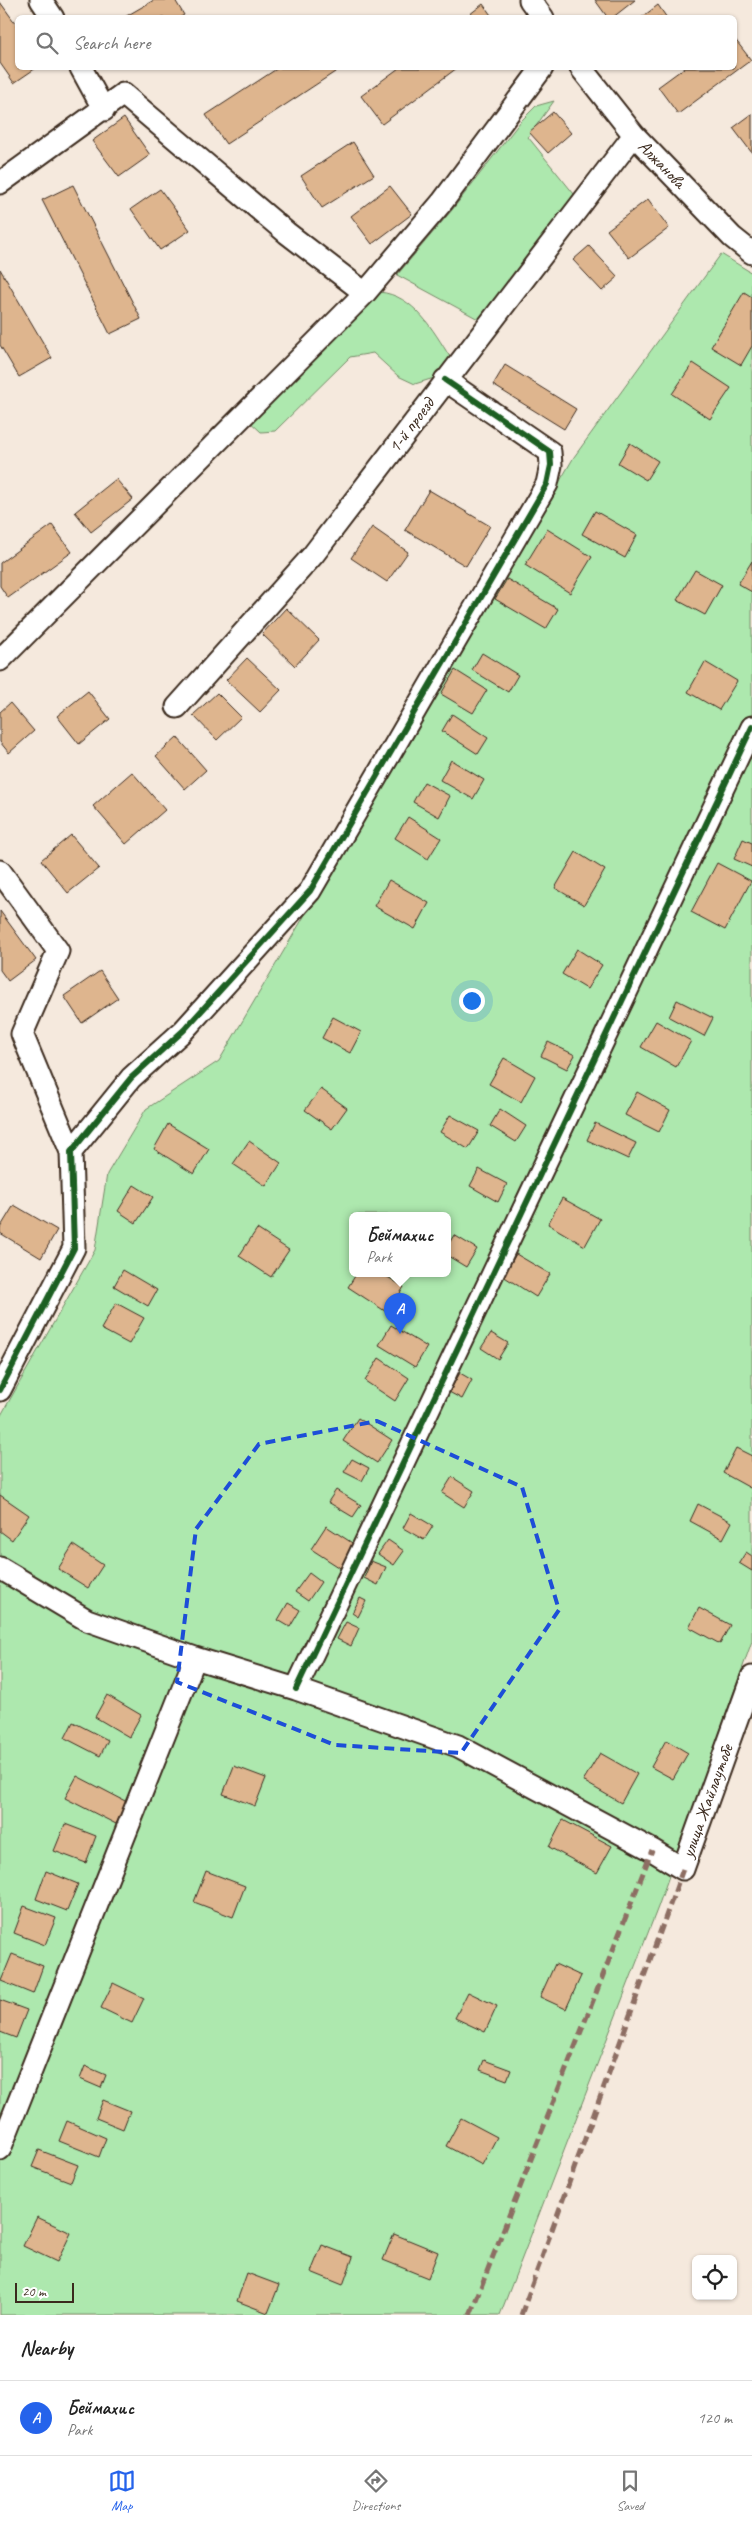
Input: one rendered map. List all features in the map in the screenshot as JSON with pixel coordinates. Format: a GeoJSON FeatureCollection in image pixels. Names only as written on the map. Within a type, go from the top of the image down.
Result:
{"type":"FeatureCollection","features":[{"type":"Feature","properties":{"kind":"street"},"geometry":{"type":"LineString","coordinates":[[42,0],[51,15]]}},
{"type":"Feature","properties":{"kind":"street"},"geometry":{"type":"LineString","coordinates":[[530,0],[541,15]]}},
{"type":"Feature","properties":{"kind":"street"},"geometry":{"type":"LineString","coordinates":[[82,70],[104,110]]}},
{"type":"Feature","properties":{"kind":"street"},"geometry":{"type":"LineString","coordinates":[[0,660],[365,293],[443,201],[541,70]]}},
{"type":"Feature","properties":{"kind":"street","name":"Алжанова"},"geometry":{"type":"LineString","coordinates":[[583,70],[634,135],[732,237],[752,253]]}},
{"type":"Feature","properties":{"kind":"street"},"geometry":{"type":"LineString","coordinates":[[0,183],[68,133],[104,110],[123,94],[287,233],[365,293]]}},
{"type":"Feature","properties":{"kind":"street","name":"1-й проезд"},"geometry":{"type":"LineString","coordinates":[[177,707],[313,555],[634,135]]}},
{"type":"Feature","properties":{"kind":"street"},"geometry":{"type":"LineString","coordinates":[[71,1152],[131,1078],[184,1030],[310,891],[547,484],[551,465],[550,452],[445,380]]}},
{"type":"Feature","properties":{"kind":"street"},"geometry":{"type":"LineString","coordinates":[[0,1568],[88,1620],[195,1658],[296,1689],[752,727]]}},
{"type":"Feature","properties":{"kind":"street"},"geometry":{"type":"LineString","coordinates":[[0,871],[58,952],[22,1034],[71,1152],[74,1248],[0,1390]]}},
{"type":"Feature","properties":{"kind":"street"},"geometry":{"type":"LineString","coordinates":[[0,2150],[195,1658]]}},
{"type":"Feature","properties":{"kind":"street","name":"улица Жайлаутобе"},"geometry":{"type":"LineString","coordinates":[[296,1689],[458,1746],[652,1850],[683,1869],[752,1677]]}},
{"type":"Feature","properties":{"kind":"highlighted area"},"geometry":{"type":"Polygon","coordinates":[[[377,1421],[522,1487],[559,1610],[461,1753],[335,1745],[177,1682],[196,1529],[259,1444],[377,1421]]]}},
{"type":"Feature","properties":{"kind":"green space"},"geometry":{"type":"Polygon","coordinates":[[[554,101],[528,137],[578,199],[480,320],[397,275],[452,210],[520,122],[536,106],[554,101]]]}},
{"type":"Feature","properties":{"kind":"green space"},"geometry":{"type":"Polygon","coordinates":[[[721,254],[752,273],[752,1641],[658,1907],[500,2315],[0,2315],[0,1417],[95,1250],[107,1174],[146,1109],[219,1061],[574,457],[721,254]]]}},
{"type":"Feature","properties":{"kind":"green space"},"geometry":{"type":"Polygon","coordinates":[[[379,292],[402,300],[412,307],[429,325],[444,347],[450,357],[434,378],[415,384],[398,376],[373,353],[350,357],[275,431],[261,432],[247,419],[379,292]]]}},
{"type":"Feature","properties":{"kind":"building"},"geometry":{"type":"Polygon","coordinates":[[[154,0],[175,0],[184,15],[128,15],[154,0]]]}},
{"type":"Feature","properties":{"kind":"building"},"geometry":{"type":"Polygon","coordinates":[[[595,0],[635,0],[616,15],[606,15],[595,0]]]}},
{"type":"Feature","properties":{"kind":"building"},"geometry":{"type":"Polygon","coordinates":[[[0,2],[15,23],[15,70],[33,70],[14,83],[0,63],[0,2]]]}},
{"type":"Feature","properties":{"kind":"building"},"geometry":{"type":"Polygon","coordinates":[[[483,4],[491,15],[469,15],[483,4]]]}},
{"type":"Feature","properties":{"kind":"building"},"geometry":{"type":"Polygon","coordinates":[[[658,5],[665,15],[645,15],[658,5]]]}},
{"type":"Feature","properties":{"kind":"building"},"geometry":{"type":"Polygon","coordinates":[[[737,42],[751,60],[678,114],[658,87],[681,70],[737,70],[737,42]]]}},
{"type":"Feature","properties":{"kind":"building"},"geometry":{"type":"Polygon","coordinates":[[[275,70],[338,70],[226,144],[206,115],[275,70]]]}},
{"type":"Feature","properties":{"kind":"building"},"geometry":{"type":"Polygon","coordinates":[[[396,70],[454,70],[382,124],[361,96],[396,70]]]}},
{"type":"Feature","properties":{"kind":"building"},"geometry":{"type":"Polygon","coordinates":[[[553,112],[571,133],[548,153],[529,132],[553,112]]]}},
{"type":"Feature","properties":{"kind":"building"},"geometry":{"type":"Polygon","coordinates":[[[752,114],[752,153],[733,128],[752,114]]]}},
{"type":"Feature","properties":{"kind":"building"},"geometry":{"type":"Polygon","coordinates":[[[124,118],[150,155],[119,177],[92,141],[124,118]]]}},
{"type":"Feature","properties":{"kind":"building"},"geometry":{"type":"Polygon","coordinates":[[[353,142],[374,175],[322,208],[301,176],[353,142]]]}},
{"type":"Feature","properties":{"kind":"building"},"geometry":{"type":"Polygon","coordinates":[[[73,185],[141,319],[110,334],[42,200],[73,185]]]}},
{"type":"Feature","properties":{"kind":"building"},"geometry":{"type":"Polygon","coordinates":[[[390,186],[412,214],[372,244],[351,216],[390,186]]]}},
{"type":"Feature","properties":{"kind":"building"},"geometry":{"type":"Polygon","coordinates":[[[160,189],[190,230],[160,250],[131,209],[160,189]]]}},
{"type":"Feature","properties":{"kind":"building"},"geometry":{"type":"Polygon","coordinates":[[[648,199],[669,228],[629,258],[607,230],[648,199]]]}},
{"type":"Feature","properties":{"kind":"building"},"geometry":{"type":"Polygon","coordinates":[[[589,246],[618,277],[602,291],[573,260],[589,246]]]}},
{"type":"Feature","properties":{"kind":"building"},"geometry":{"type":"Polygon","coordinates":[[[0,269],[52,358],[19,377],[0,345],[0,269]]]}},
{"type":"Feature","properties":{"kind":"building"},"geometry":{"type":"Polygon","coordinates":[[[744,292],[752,297],[752,346],[741,365],[711,347],[744,292]]]}},
{"type":"Feature","properties":{"kind":"building"},"geometry":{"type":"Polygon","coordinates":[[[693,363],[731,388],[710,419],[672,394],[693,363]]]}},
{"type":"Feature","properties":{"kind":"building"},"geometry":{"type":"Polygon","coordinates":[[[505,365],[576,409],[564,429],[493,385],[505,365]]]}},
{"type":"Feature","properties":{"kind":"building"},"geometry":{"type":"Polygon","coordinates":[[[630,443],[658,461],[646,480],[618,463],[630,443]]]}},
{"type":"Feature","properties":{"kind":"building"},"geometry":{"type":"Polygon","coordinates":[[[116,479],[133,499],[91,532],[75,512],[116,479]]]}},
{"type":"Feature","properties":{"kind":"building"},"geometry":{"type":"Polygon","coordinates":[[[429,490],[490,526],[466,566],[405,530],[429,490]]]}},
{"type":"Feature","properties":{"kind":"building"},"geometry":{"type":"Polygon","coordinates":[[[595,511],[637,535],[625,558],[582,534],[595,511]]]}},
{"type":"Feature","properties":{"kind":"building"},"geometry":{"type":"Polygon","coordinates":[[[52,525],[72,552],[8,598],[0,586],[0,563],[52,525]]]}},
{"type":"Feature","properties":{"kind":"building"},"geometry":{"type":"Polygon","coordinates":[[[372,527],[408,552],[387,582],[351,558],[372,527]]]}},
{"type":"Feature","properties":{"kind":"building"},"geometry":{"type":"Polygon","coordinates":[[[547,529],[592,557],[570,593],[525,565],[547,529]]]}},
{"type":"Feature","properties":{"kind":"building"},"geometry":{"type":"Polygon","coordinates":[[[752,561],[752,592],[738,584],[752,561]]]}},
{"type":"Feature","properties":{"kind":"building"},"geometry":{"type":"Polygon","coordinates":[[[695,570],[722,585],[705,615],[677,600],[695,570]]]}},
{"type":"Feature","properties":{"kind":"building"},"geometry":{"type":"Polygon","coordinates":[[[507,579],[558,609],[546,629],[495,599],[507,579]]]}},
{"type":"Feature","properties":{"kind":"building"},"geometry":{"type":"Polygon","coordinates":[[[286,608],[319,640],[295,666],[262,634],[286,608]]]}},
{"type":"Feature","properties":{"kind":"building"},"geometry":{"type":"Polygon","coordinates":[[[482,653],[518,675],[508,692],[472,670],[482,653]]]}},
{"type":"Feature","properties":{"kind":"building"},"geometry":{"type":"Polygon","coordinates":[[[247,658],[281,690],[260,712],[226,680],[247,658]]]}},
{"type":"Feature","properties":{"kind":"building"},"geometry":{"type":"Polygon","coordinates":[[[705,662],[737,681],[719,710],[688,692],[705,662]]]}},
{"type":"Feature","properties":{"kind":"building"},"geometry":{"type":"Polygon","coordinates":[[[455,670],[487,690],[473,713],[441,694],[455,670]]]}},
{"type":"Feature","properties":{"kind":"building"},"geometry":{"type":"Polygon","coordinates":[[[88,691],[110,719],[79,744],[57,716],[88,691]]]}},
{"type":"Feature","properties":{"kind":"building"},"geometry":{"type":"Polygon","coordinates":[[[217,693],[241,717],[217,740],[193,715],[217,693]]]}},
{"type":"Feature","properties":{"kind":"building"},"geometry":{"type":"Polygon","coordinates":[[[10,703],[34,731],[9,753],[0,742],[0,712],[10,703]]]}},
{"type":"Feature","properties":{"kind":"building"},"geometry":{"type":"Polygon","coordinates":[[[452,714],[488,738],[478,754],[442,731],[452,714]]]}},
{"type":"Feature","properties":{"kind":"building"},"geometry":{"type":"Polygon","coordinates":[[[177,737],[206,770],[185,789],[156,756],[177,737]]]}},
{"type":"Feature","properties":{"kind":"building"},"geometry":{"type":"Polygon","coordinates":[[[451,760],[484,780],[473,799],[440,780],[451,760]]]}},
{"type":"Feature","properties":{"kind":"building"},"geometry":{"type":"Polygon","coordinates":[[[132,772],[165,810],[126,844],[93,806],[132,772]]]}},
{"type":"Feature","properties":{"kind":"building"},"geometry":{"type":"Polygon","coordinates":[[[424,782],[450,796],[439,817],[413,802],[424,782]]]}},
{"type":"Feature","properties":{"kind":"building"},"geometry":{"type":"Polygon","coordinates":[[[408,817],[441,838],[428,859],[395,838],[408,817]]]}},
{"type":"Feature","properties":{"kind":"building"},"geometry":{"type":"Polygon","coordinates":[[[71,835],[99,868],[68,893],[41,860],[71,835]]]}},
{"type":"Feature","properties":{"kind":"building"},"geometry":{"type":"Polygon","coordinates":[[[743,839],[752,843],[752,867],[734,859],[743,839]]]}},
{"type":"Feature","properties":{"kind":"building"},"geometry":{"type":"Polygon","coordinates":[[[576,852],[605,870],[584,905],[555,888],[576,852]]]}},
{"type":"Feature","properties":{"kind":"building"},"geometry":{"type":"Polygon","coordinates":[[[717,863],[751,881],[725,930],[691,912],[717,863]]]}},
{"type":"Feature","properties":{"kind":"building"},"geometry":{"type":"Polygon","coordinates":[[[389,880],[429,903],[415,929],[374,906],[389,880]]]}},
{"type":"Feature","properties":{"kind":"building"},"geometry":{"type":"Polygon","coordinates":[[[0,911],[36,960],[8,981],[0,970],[0,911]]]}},
{"type":"Feature","properties":{"kind":"building"},"geometry":{"type":"Polygon","coordinates":[[[577,949],[602,965],[587,989],[562,974],[577,949]]]}},
{"type":"Feature","properties":{"kind":"building"},"geometry":{"type":"Polygon","coordinates":[[[100,971],[118,998],[82,1023],[64,996],[100,971]]]}},
{"type":"Feature","properties":{"kind":"building"},"geometry":{"type":"Polygon","coordinates":[[[677,1000],[713,1018],[704,1036],[669,1017],[677,1000]]]}},
{"type":"Feature","properties":{"kind":"building"},"geometry":{"type":"Polygon","coordinates":[[[333,1017],[361,1032],[350,1053],[322,1038],[333,1017]]]}},
{"type":"Feature","properties":{"kind":"building"},"geometry":{"type":"Polygon","coordinates":[[[656,1021],[691,1041],[676,1067],[641,1047],[656,1021]]]}},
{"type":"Feature","properties":{"kind":"building"},"geometry":{"type":"Polygon","coordinates":[[[548,1042],[575,1055],[567,1069],[541,1056],[548,1042]]]}},
{"type":"Feature","properties":{"kind":"building"},"geometry":{"type":"Polygon","coordinates":[[[504,1058],[535,1076],[521,1102],[489,1084],[504,1058]]]}},
{"type":"Feature","properties":{"kind":"building"},"geometry":{"type":"Polygon","coordinates":[[[321,1089],[347,1108],[332,1129],[305,1110],[321,1089]]]}},
{"type":"Feature","properties":{"kind":"building"},"geometry":{"type":"Polygon","coordinates":[[[637,1092],[670,1110],[659,1132],[625,1115],[637,1092]]]}},
{"type":"Feature","properties":{"kind":"building"},"geometry":{"type":"Polygon","coordinates":[[[500,1109],[526,1126],[516,1142],[490,1126],[500,1109]]]}},
{"type":"Feature","properties":{"kind":"building"},"geometry":{"type":"Polygon","coordinates":[[[450,1115],[479,1131],[468,1149],[440,1132],[450,1115]]]}},
{"type":"Feature","properties":{"kind":"building"},"geometry":{"type":"Polygon","coordinates":[[[595,1123],[636,1143],[628,1159],[587,1140],[595,1123]]]}},
{"type":"Feature","properties":{"kind":"building"},"geometry":{"type":"Polygon","coordinates":[[[168,1124],[209,1149],[194,1174],[154,1149],[168,1124]]]}},
{"type":"Feature","properties":{"kind":"building"},"geometry":{"type":"Polygon","coordinates":[[[249,1141],[281,1163],[266,1186],[233,1164],[249,1141]]]}},
{"type":"Feature","properties":{"kind":"building"},"geometry":{"type":"Polygon","coordinates":[[[479,1169],[507,1184],[498,1202],[470,1186],[479,1169]]]}},
{"type":"Feature","properties":{"kind":"building"},"geometry":{"type":"Polygon","coordinates":[[[134,1185],[153,1197],[136,1223],[118,1211],[134,1185]]]}},
{"type":"Feature","properties":{"kind":"building"},"geometry":{"type":"Polygon","coordinates":[[[562,1198],[600,1219],[585,1246],[548,1224],[562,1198]]]}},
{"type":"Feature","properties":{"kind":"building"},"geometry":{"type":"Polygon","coordinates":[[[14,1205],[57,1230],[41,1258],[0,1233],[0,1228],[14,1205]]]}},
{"type":"Feature","properties":{"kind":"building"},"geometry":{"type":"Polygon","coordinates":[[[257,1229],[289,1250],[271,1277],[239,1256],[257,1229]]]}},
{"type":"Feature","properties":{"kind":"building"},"geometry":{"type":"Polygon","coordinates":[[[454,1235],[477,1249],[466,1267],[451,1258],[451,1240],[454,1235]]]}},
{"type":"Feature","properties":{"kind":"building"},"geometry":{"type":"Polygon","coordinates":[[[516,1254],[550,1274],[536,1297],[503,1276],[516,1254]]]}},
{"type":"Feature","properties":{"kind":"building"},"geometry":{"type":"Polygon","coordinates":[[[123,1270],[157,1290],[148,1306],[114,1286],[123,1270]]]}},
{"type":"Feature","properties":{"kind":"building"},"geometry":{"type":"Polygon","coordinates":[[[354,1277],[388,1277],[404,1287],[388,1313],[348,1287],[354,1277]]]}},
{"type":"Feature","properties":{"kind":"building"},"geometry":{"type":"Polygon","coordinates":[[[116,1303],[144,1318],[129,1344],[101,1329],[116,1303]]]}},
{"type":"Feature","properties":{"kind":"building"},"geometry":{"type":"Polygon","coordinates":[[[391,1325],[427,1347],[415,1367],[379,1345],[391,1325]]]}},
{"type":"Feature","properties":{"kind":"building"},"geometry":{"type":"Polygon","coordinates":[[[491,1333],[508,1343],[498,1359],[481,1348],[491,1333]]]}},
{"type":"Feature","properties":{"kind":"building"},"geometry":{"type":"Polygon","coordinates":[[[379,1358],[409,1378],[395,1401],[365,1381],[379,1358]]]}},
{"type":"Feature","properties":{"kind":"building"},"geometry":{"type":"Polygon","coordinates":[[[460,1373],[472,1380],[462,1399],[449,1392],[460,1373]]]}},
{"type":"Feature","properties":{"kind":"building"},"geometry":{"type":"Polygon","coordinates":[[[358,1418],[392,1440],[377,1463],[343,1441],[358,1418]]]}},
{"type":"Feature","properties":{"kind":"building"},"geometry":{"type":"Polygon","coordinates":[[[736,1448],[752,1456],[752,1489],[723,1473],[736,1448]]]}},
{"type":"Feature","properties":{"kind":"building"},"geometry":{"type":"Polygon","coordinates":[[[352,1459],[369,1468],[362,1481],[344,1472],[352,1459]]]}},
{"type":"Feature","properties":{"kind":"building"},"geometry":{"type":"Polygon","coordinates":[[[452,1477],[474,1491],[464,1507],[442,1493],[452,1477]]]}},
{"type":"Feature","properties":{"kind":"building"},"geometry":{"type":"Polygon","coordinates":[[[336,1490],[361,1505],[353,1517],[328,1502],[336,1490]]]}},
{"type":"Feature","properties":{"kind":"building"},"geometry":{"type":"Polygon","coordinates":[[[0,1495],[29,1515],[12,1540],[0,1531],[0,1495]]]}},
{"type":"Feature","properties":{"kind":"building"},"geometry":{"type":"Polygon","coordinates":[[[698,1504],[732,1522],[723,1539],[690,1521],[698,1504]]]}},
{"type":"Feature","properties":{"kind":"building"},"geometry":{"type":"Polygon","coordinates":[[[411,1513],[433,1526],[424,1540],[403,1528],[411,1513]]]}},
{"type":"Feature","properties":{"kind":"building"},"geometry":{"type":"Polygon","coordinates":[[[326,1526],[360,1548],[345,1571],[311,1549],[326,1526]]]}},
{"type":"Feature","properties":{"kind":"building"},"geometry":{"type":"Polygon","coordinates":[[[388,1540],[404,1551],[394,1565],[378,1554],[388,1540]]]}},
{"type":"Feature","properties":{"kind":"building"},"geometry":{"type":"Polygon","coordinates":[[[73,1545],[103,1565],[88,1588],[58,1569],[73,1545]]]}},
{"type":"Feature","properties":{"kind":"building"},"geometry":{"type":"Polygon","coordinates":[[[746,1552],[752,1556],[752,1571],[739,1563],[746,1552]]]}},
{"type":"Feature","properties":{"kind":"building"},"geometry":{"type":"Polygon","coordinates":[[[371,1561],[386,1567],[378,1585],[364,1578],[371,1561]]]}},
{"type":"Feature","properties":{"kind":"building"},"geometry":{"type":"Polygon","coordinates":[[[309,1573],[321,1582],[308,1601],[295,1592],[309,1573]]]}},
{"type":"Feature","properties":{"kind":"building"},"geometry":{"type":"Polygon","coordinates":[[[360,1598],[366,1601],[358,1617],[352,1613],[360,1598]]]}},
{"type":"Feature","properties":{"kind":"building"},"geometry":{"type":"Polygon","coordinates":[[[288,1603],[300,1610],[290,1627],[278,1620],[288,1603]]]}},
{"type":"Feature","properties":{"kind":"building"},"geometry":{"type":"Polygon","coordinates":[[[699,1608],[730,1625],[720,1644],[689,1627],[699,1608]]]}},
{"type":"Feature","properties":{"kind":"building"},"geometry":{"type":"Polygon","coordinates":[[[346,1622],[359,1628],[351,1646],[337,1639],[346,1622]]]}},
{"type":"Feature","properties":{"kind":"building"},"geometry":{"type":"Polygon","coordinates":[[[107,1695],[141,1715],[129,1737],[95,1717],[107,1695]]]}},
{"type":"Feature","properties":{"kind":"building"},"geometry":{"type":"Polygon","coordinates":[[[73,1722],[108,1740],[100,1756],[65,1738],[73,1722]]]}},
{"type":"Feature","properties":{"kind":"building"},"geometry":{"type":"Polygon","coordinates":[[[666,1740],[688,1753],[673,1779],[651,1767],[666,1740]]]}},
{"type":"Feature","properties":{"kind":"building"},"geometry":{"type":"Polygon","coordinates":[[[600,1753],[637,1774],[621,1803],[583,1781],[600,1753]]]}},
{"type":"Feature","properties":{"kind":"building"},"geometry":{"type":"Polygon","coordinates":[[[234,1766],[266,1778],[255,1806],[223,1794],[234,1766]]]}},
{"type":"Feature","properties":{"kind":"building"},"geometry":{"type":"Polygon","coordinates":[[[77,1776],[127,1802],[116,1824],[65,1798],[77,1776]]]}},
{"type":"Feature","properties":{"kind":"building"},"geometry":{"type":"Polygon","coordinates":[[[563,1820],[612,1846],[597,1873],[549,1847],[563,1820]]]}},
{"type":"Feature","properties":{"kind":"building"},"geometry":{"type":"Polygon","coordinates":[[[65,1824],[96,1836],[86,1863],[54,1851],[65,1824]]]}},
{"type":"Feature","properties":{"kind":"building"},"geometry":{"type":"Polygon","coordinates":[[[46,1871],[78,1884],[67,1911],[36,1899],[46,1871]]]}},
{"type":"Feature","properties":{"kind":"building"},"geometry":{"type":"Polygon","coordinates":[[[206,1871],[245,1886],[233,1917],[194,1902],[206,1871]]]}},
{"type":"Feature","properties":{"kind":"building"},"geometry":{"type":"Polygon","coordinates":[[[24,1906],[56,1918],[45,1945],[14,1933],[24,1906]]]}},
{"type":"Feature","properties":{"kind":"building"},"geometry":{"type":"Polygon","coordinates":[[[12,1954],[43,1966],[33,1994],[1,1981],[12,1954]]]}},
{"type":"Feature","properties":{"kind":"building"},"geometry":{"type":"Polygon","coordinates":[[[555,1964],[581,1976],[566,2009],[540,1997],[555,1964]]]}},
{"type":"Feature","properties":{"kind":"building"},"geometry":{"type":"Polygon","coordinates":[[[113,1983],[144,1998],[132,2023],[101,2008],[113,1983]]]}},
{"type":"Feature","properties":{"kind":"building"},"geometry":{"type":"Polygon","coordinates":[[[468,1992],[497,2006],[485,2032],[455,2018],[468,1992]]]}},
{"type":"Feature","properties":{"kind":"building"},"geometry":{"type":"Polygon","coordinates":[[[0,2000],[27,2010],[16,2038],[0,2032],[0,2000]]]}},
{"type":"Feature","properties":{"kind":"building"},"geometry":{"type":"Polygon","coordinates":[[[484,2060],[511,2070],[507,2080],[480,2070],[484,2060]]]}},
{"type":"Feature","properties":{"kind":"building"},"geometry":{"type":"Polygon","coordinates":[[[85,2066],[106,2075],[101,2088],[80,2079],[85,2066]]]}},
{"type":"Feature","properties":{"kind":"building"},"geometry":{"type":"Polygon","coordinates":[[[103,2100],[130,2111],[123,2129],[96,2118],[103,2100]]]}},
{"type":"Feature","properties":{"kind":"building"},"geometry":{"type":"Polygon","coordinates":[[[461,2118],[497,2137],[482,2165],[446,2146],[461,2118]]]}},
{"type":"Feature","properties":{"kind":"building"},"geometry":{"type":"Polygon","coordinates":[[[67,2121],[106,2138],[99,2157],[59,2141],[67,2121]]]}},
{"type":"Feature","properties":{"kind":"building"},"geometry":{"type":"Polygon","coordinates":[[[39,2150],[78,2165],[71,2182],[32,2167],[39,2150]]]}},
{"type":"Feature","properties":{"kind":"building"},"geometry":{"type":"Polygon","coordinates":[[[37,2217],[71,2233],[57,2262],[23,2246],[37,2217]]]}},
{"type":"Feature","properties":{"kind":"building"},"geometry":{"type":"Polygon","coordinates":[[[394,2234],[438,2252],[428,2278],[383,2260],[394,2234]]]}},
{"type":"Feature","properties":{"kind":"building"},"geometry":{"type":"Polygon","coordinates":[[[322,2245],[353,2257],[343,2285],[311,2272],[322,2245]]]}},
{"type":"Feature","properties":{"kind":"building"},"geometry":{"type":"Polygon","coordinates":[[[247,2273],[279,2285],[268,2313],[237,2301],[247,2273]]]}},
{"type":"Feature","properties":{"kind":"marked path"},"geometry":{"type":"LineString","coordinates":[[470,2315],[652,1850]]}},
{"type":"Feature","properties":{"kind":"marked path"},"geometry":{"type":"LineString","coordinates":[[521,2315],[683,1869]]}},
{"type":"Feature","properties":{"kind":"cycle path"},"geometry":{"type":"LineString","coordinates":[[0,1390],[74,1248],[71,1152],[131,1078],[184,1030],[310,891],[547,484],[551,465],[550,452],[445,380]]}},
{"type":"Feature","properties":{"kind":"cycle path"},"geometry":{"type":"LineString","coordinates":[[296,1689],[752,727]]}},
{"type":"Feature","properties":{"kind":"place","name":"Беймахис"},"geometry":{"type":"Point","coordinates":[400,1334]}}]}
